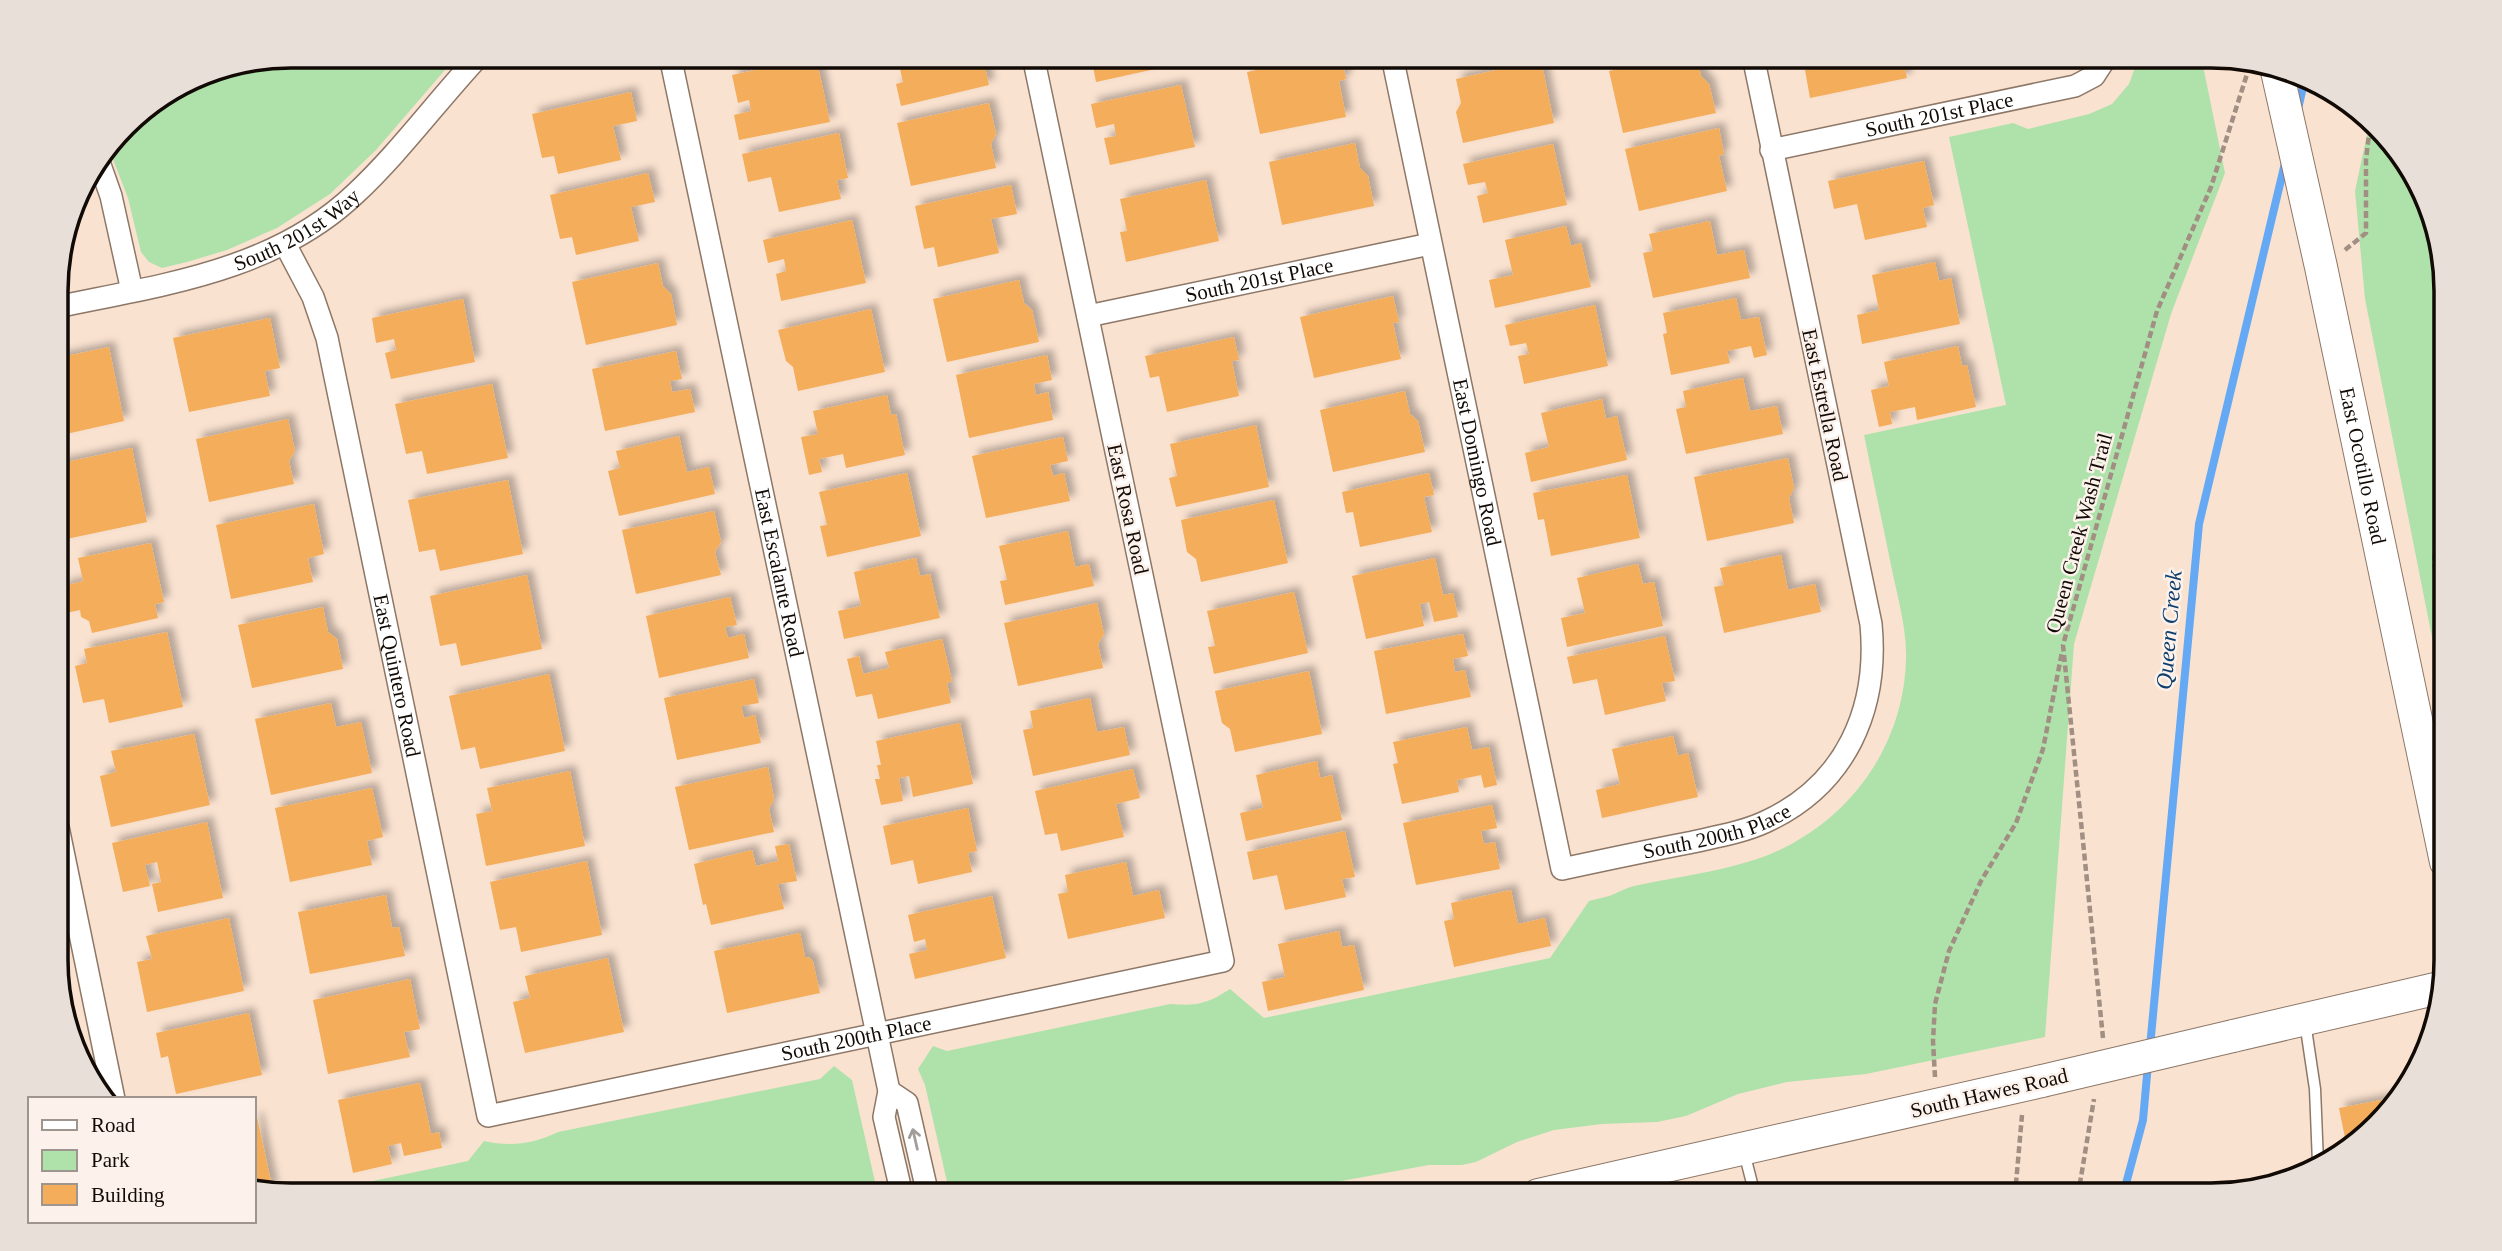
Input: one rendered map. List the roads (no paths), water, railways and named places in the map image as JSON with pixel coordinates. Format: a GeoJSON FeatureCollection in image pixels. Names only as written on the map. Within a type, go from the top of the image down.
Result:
{"type":"FeatureCollection","features":[{"type":"Feature","properties":{"kind":"main road","name":"East Ocotillo Road"},"geometry":{"type":"LineString","coordinates":[[2279,79],[2434,805]]}},
{"type":"Feature","properties":{"kind":"main road","name":"South Hawes Road"},"geometry":{"type":"LineString","coordinates":[[1595,1182],[2432,990]]}},
{"type":"Feature","properties":{"kind":"street","name":"South 201st Way"},"geometry":{"type":"LineString","coordinates":[[69,304],[212,273],[243,263],[285,244],[328,217],[354,196],[469,68]]}},
{"type":"Feature","properties":{"kind":"street","name":"East Escalante Road"},"geometry":{"type":"LineString","coordinates":[[673,68],[890,1091],[884,1117],[899,1183]]}},
{"type":"Feature","properties":{"kind":"street","name":"East Rosa Road"},"geometry":{"type":"LineString","coordinates":[[1036,68],[1223,961]]}},
{"type":"Feature","properties":{"kind":"street","name":"East Domingo Road"},"geometry":{"type":"LineString","coordinates":[[1393,68],[1562,869]]}},
{"type":"Feature","properties":{"kind":"street","name":"East Estrella Road"},"geometry":{"type":"LineString","coordinates":[[1755,68],[1871,624],[1872,673],[1868,697],[1862,720],[1847,751]]}},
{"type":"Feature","properties":{"kind":"street","name":"South 201st Place"},"geometry":{"type":"LineString","coordinates":[[1771,150],[2075,86],[2088,80],[2099,68]]}},
{"type":"Feature","properties":{"kind":"street"},"geometry":{"type":"LineString","coordinates":[[103,172],[111,196],[132,291]]}},
{"type":"Feature","properties":{"kind":"street","name":"East Quintero Road"},"geometry":{"type":"LineString","coordinates":[[285,244],[313,297],[327,338],[488,1116]]}},
{"type":"Feature","properties":{"kind":"street","name":"South 201st Place"},"geometry":{"type":"LineString","coordinates":[[1088,316],[1430,244]]}},
{"type":"Feature","properties":{"kind":"street","name":"South 200th Place"},"geometry":{"type":"LineString","coordinates":[[1562,869],[1729,834],[1763,823],[1805,798],[1823,782],[1847,751]]}},
{"type":"Feature","properties":{"kind":"street"},"geometry":{"type":"LineString","coordinates":[[68,876],[113,1093]]}},
{"type":"Feature","properties":{"kind":"street","name":"South 200th Place"},"geometry":{"type":"LineString","coordinates":[[488,1116],[1223,961]]}},
{"type":"Feature","properties":{"kind":"street","name":"East Escalante Road"},"geometry":{"type":"LineString","coordinates":[[890,1091],[907,1103],[925,1183]]}},
{"type":"Feature","properties":{"kind":"lane"},"geometry":{"type":"LineString","coordinates":[[2304,1019],[2315,1089],[2320,1154]]}},
{"type":"Feature","properties":{"kind":"lane"},"geometry":{"type":"LineString","coordinates":[[1744,1149],[1752,1182]]}},
{"type":"Feature","properties":{"kind":"waterway","name":"Queen Creek"},"geometry":{"type":"LineString","coordinates":[[2298,109],[2303,88]]}},
{"type":"Feature","properties":{"kind":"waterway","name":"Queen Creek"},"geometry":{"type":"LineString","coordinates":[[2150,1047],[2199,524],[2285,163]]}},
{"type":"Feature","properties":{"kind":"waterway","name":"Queen Creek"},"geometry":{"type":"LineString","coordinates":[[2126,1182],[2143,1120],[2148,1064]]}}]}
